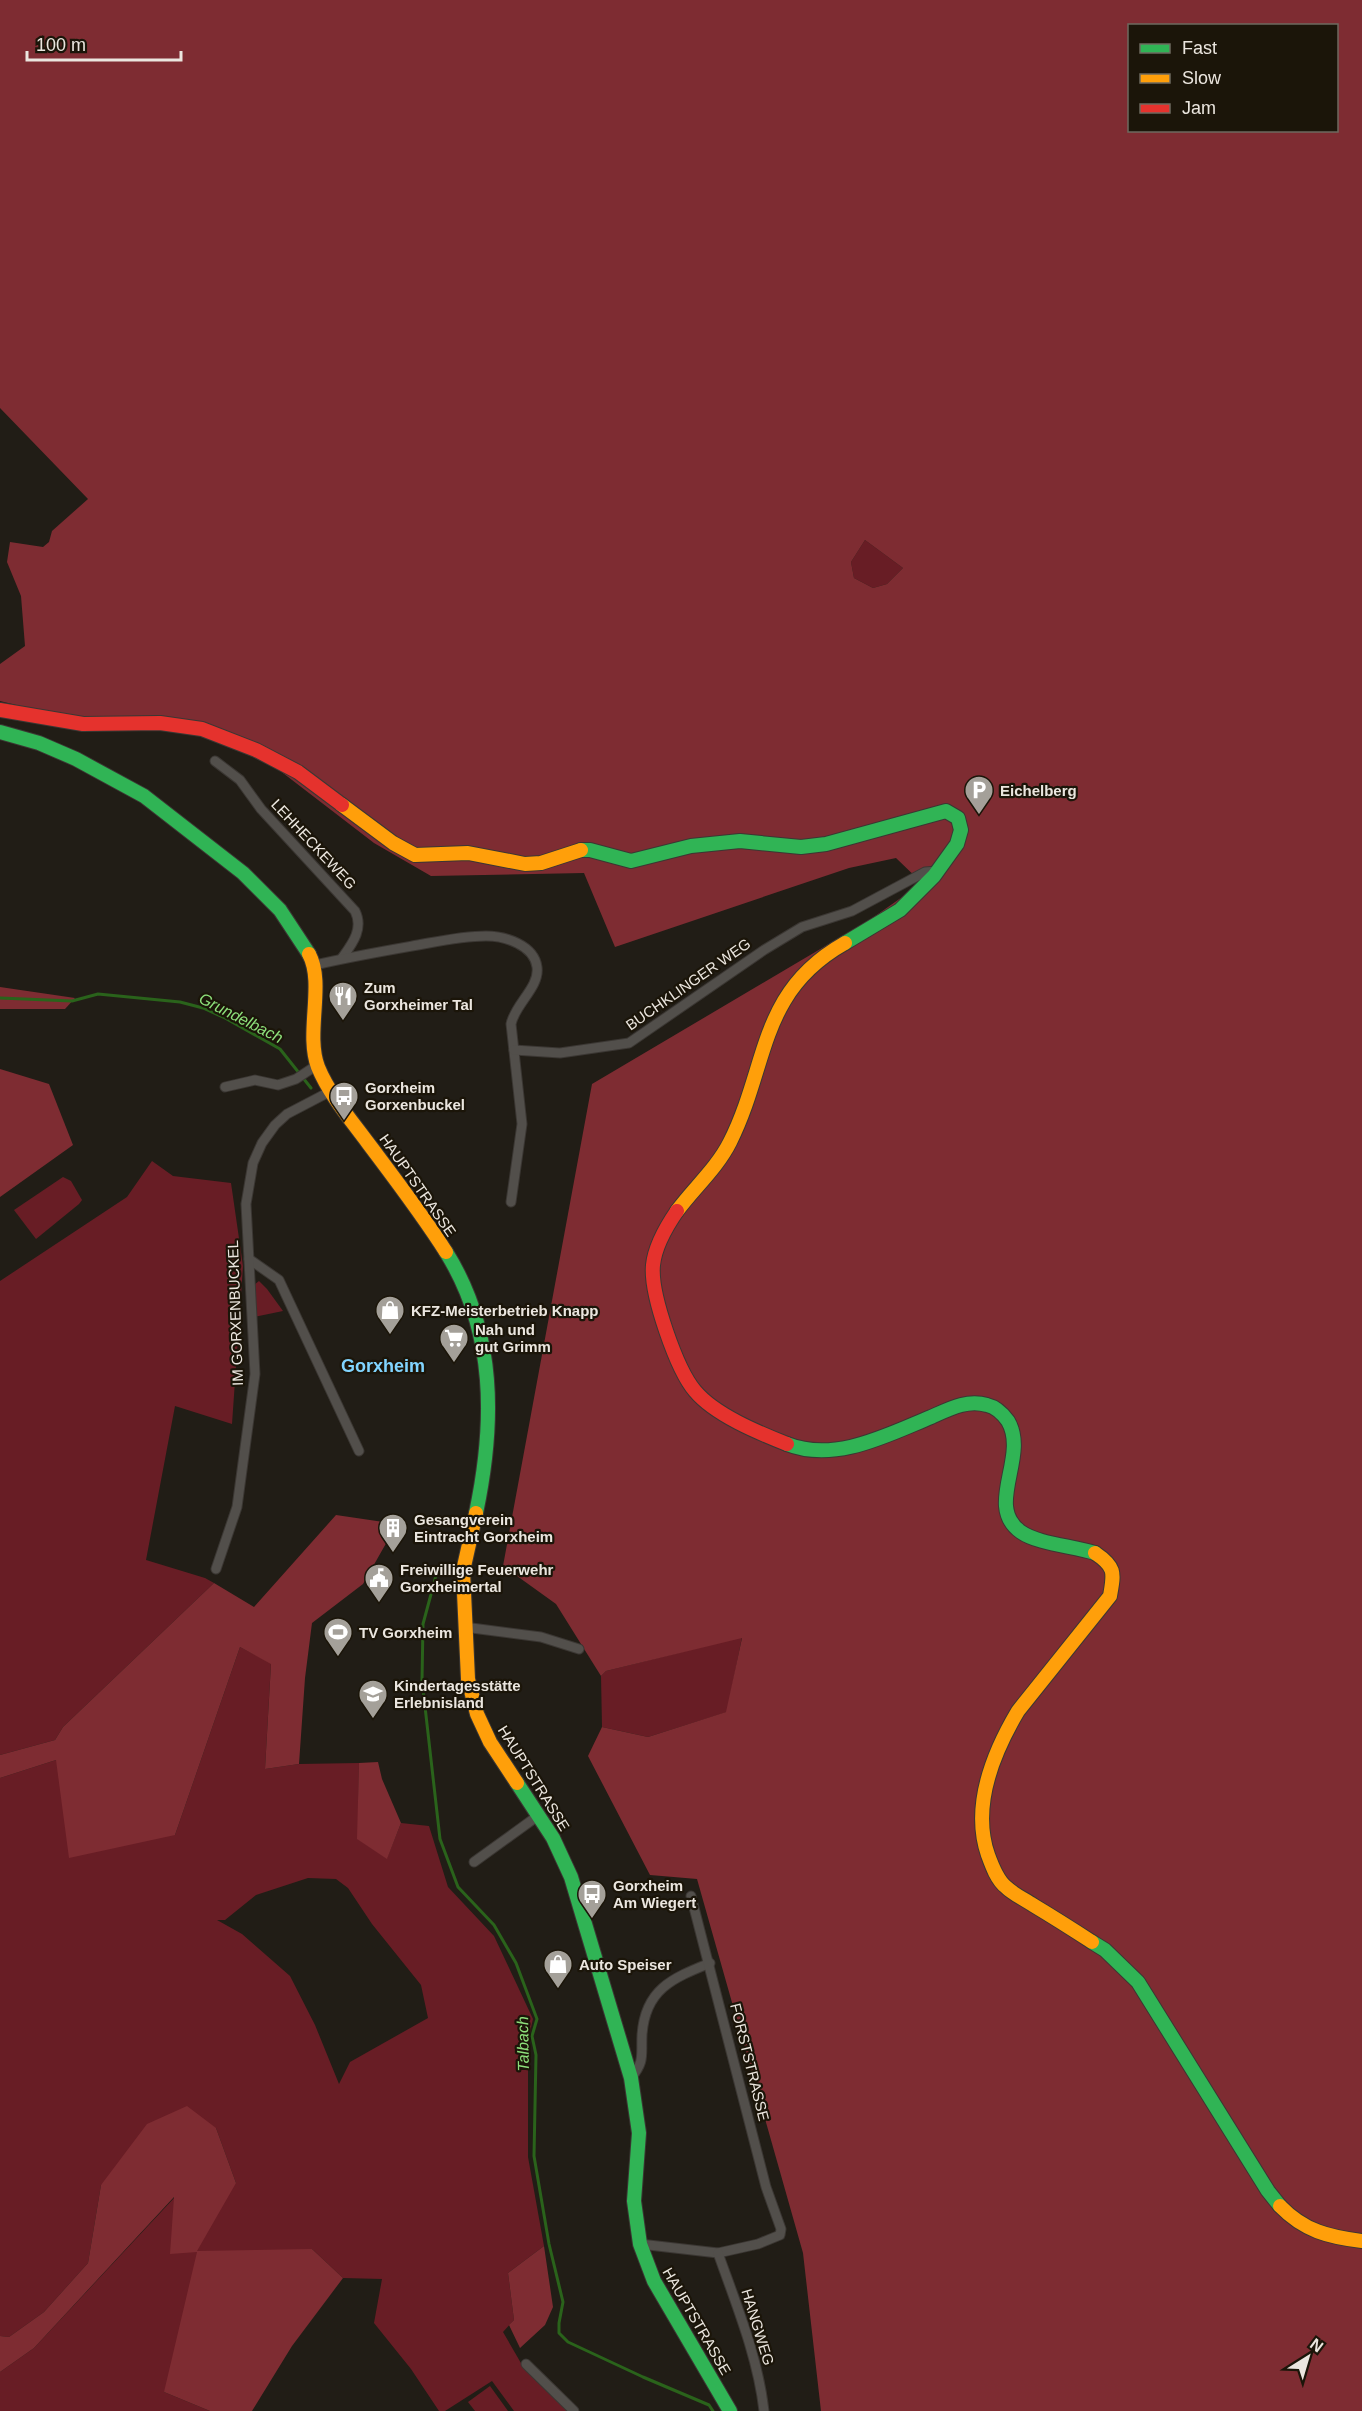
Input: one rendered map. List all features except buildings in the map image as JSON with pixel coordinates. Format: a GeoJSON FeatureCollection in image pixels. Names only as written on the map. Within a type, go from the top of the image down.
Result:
{"type":"FeatureCollection","features":[{"type":"Feature","properties":{"kind":"street"},"geometry":{"type":"LineString","coordinates":[[0,710],[83,724],[160,723],[202,729],[256,750],[298,772],[393,843],[415,855],[468,853],[525,864],[541,863],[579,850],[590,850],[631,861],[691,846],[740,841],[801,847],[826,844],[946,811],[958,817],[963,831],[955,849],[916,896],[900,910],[820,958],[789,992],[772,1026],[742,1116],[728,1146],[688,1194],[662,1236],[655,1255],[653,1275],[661,1309],[685,1374],[702,1399],[723,1413],[802,1450],[846,1449],[964,1402],[990,1405],[998,1409],[1012,1426],[1016,1448],[1005,1503],[1006,1515],[1012,1526],[1030,1537],[1095,1552],[1106,1561],[1114,1573],[1115,1582],[1110,1596],[1013,1718],[992,1760],[981,1833],[989,1863],[1005,1887],[1105,1950],[1138,1982],[1161,2015],[1268,2191],[1286,2215],[1312,2232],[1362,2241]]}},
{"type":"Feature","properties":{"kind":"street"},"geometry":{"type":"LineString","coordinates":[[0,732],[39,743],[76,759],[153,803],[243,873],[270,898],[296,931],[315,965],[342,958],[466,937],[488,936],[507,939],[519,945],[534,959],[537,974],[512,1019],[522,1124],[511,1202]]}},
{"type":"Feature","properties":{"kind":"street","name":"LEHHECKEWEG"},"geometry":{"type":"LineString","coordinates":[[215,761],[240,780],[261,809],[354,911],[358,920],[358,930],[342,958]]}},
{"type":"Feature","properties":{"kind":"street","name":"BUCHKLINGER WEG"},"geometry":{"type":"LineString","coordinates":[[514,1050],[560,1053],[629,1043],[764,950],[802,927],[852,911],[925,872],[937,871]]}},
{"type":"Feature","properties":{"kind":"street","name":"HAUPTSTRASSE"},"geometry":{"type":"LineString","coordinates":[[315,965],[312,1068],[423,1215],[458,1275],[478,1328],[487,1368],[489,1427],[484,1475],[463,1571],[468,1679],[477,1714],[490,1742],[554,1838],[571,1877],[632,2078],[639,2133],[634,2201],[640,2244],[654,2281],[730,2411]]}},
{"type":"Feature","properties":{"kind":"street"},"geometry":{"type":"LineString","coordinates":[[225,1087],[255,1080],[278,1085],[296,1079],[312,1068]]}},
{"type":"Feature","properties":{"kind":"street","name":"IM GORXENBUCKEL"},"geometry":{"type":"LineString","coordinates":[[216,1569],[237,1506],[255,1374],[246,1204],[253,1163],[262,1143],[275,1125],[287,1114],[331,1091]]}},
{"type":"Feature","properties":{"kind":"street"},"geometry":{"type":"LineString","coordinates":[[249,1259],[279,1280],[359,1450]]}},
{"type":"Feature","properties":{"kind":"street"},"geometry":{"type":"LineString","coordinates":[[464,1627],[541,1637],[579,1649]]}},
{"type":"Feature","properties":{"kind":"street"},"geometry":{"type":"LineString","coordinates":[[474,1862],[539,1815]]}},
{"type":"Feature","properties":{"kind":"street","name":"FORSTSTRASSE"},"geometry":{"type":"LineString","coordinates":[[691,1896],[766,2187],[781,2229],[780,2235],[758,2244],[718,2253]]}},
{"type":"Feature","properties":{"kind":"street"},"geometry":{"type":"LineString","coordinates":[[632,2078],[642,2063],[644,2021],[651,2003],[660,1990],[674,1978],[710,1963]]}},
{"type":"Feature","properties":{"kind":"street"},"geometry":{"type":"LineString","coordinates":[[640,2244],[718,2253]]}},
{"type":"Feature","properties":{"kind":"street","name":"HANGWEG"},"geometry":{"type":"LineString","coordinates":[[718,2253],[742,2322],[762,2393],[764,2411]]}},
{"type":"Feature","properties":{"kind":"street"},"geometry":{"type":"LineString","coordinates":[[526,2364],[574,2411]]}},
{"type":"Feature","properties":{"kind":"shaded area"},"geometry":{"type":"Polygon","coordinates":[[[0,0],[1362,0],[1362,2411],[821,2411],[803,2253],[697,1879],[650,1875],[588,1756],[602,1727],[648,1737],[726,1712],[742,1638],[606,1671],[601,1676],[556,1604],[503,1566],[592,1084],[871,919],[922,883],[896,858],[849,868],[615,947],[584,873],[431,876],[374,843],[279,770],[231,746],[183,731],[139,731],[76,720],[0,701],[0,664],[25,646],[21,596],[7,562],[10,542],[43,547],[49,542],[52,531],[88,499],[0,408],[0,0]],[[865,540],[851,562],[854,578],[873,588],[887,584],[903,568],[865,540]]]}},
{"type":"Feature","properties":{"kind":"shaded area"},"geometry":{"type":"Polygon","coordinates":[[[865,540],[903,568],[887,584],[873,588],[854,578],[851,562],[865,540]]]}},
{"type":"Feature","properties":{"kind":"shaded area"},"geometry":{"type":"Polygon","coordinates":[[[0,987],[75,998],[65,1009],[0,1009],[0,987]]]}},
{"type":"Feature","properties":{"kind":"shaded area"},"geometry":{"type":"Polygon","coordinates":[[[0,1069],[49,1084],[73,1145],[0,1197],[0,1069]]]}},
{"type":"Feature","properties":{"kind":"shaded area"},"geometry":{"type":"Polygon","coordinates":[[[152,1161],[173,1176],[231,1183],[243,1266],[232,1424],[175,1406],[146,1560],[205,1578],[214,1583],[63,1727],[55,1740],[0,1755],[0,1281],[127,1197],[152,1161]]]}},
{"type":"Feature","properties":{"kind":"shaded area"},"geometry":{"type":"Polygon","coordinates":[[[63,1177],[71,1181],[82,1200],[36,1239],[14,1210],[63,1177]]]}},
{"type":"Feature","properties":{"kind":"shaded area"},"geometry":{"type":"Polygon","coordinates":[[[259,1281],[283,1311],[254,1317],[254,1285],[259,1281]]]}},
{"type":"Feature","properties":{"kind":"shaded area"},"geometry":{"type":"Polygon","coordinates":[[[336,1515],[397,1524],[363,1584],[312,1623],[305,1678],[299,1764],[265,1769],[271,1664],[240,1647],[175,1835],[69,1858],[56,1760],[0,1778],[0,1755],[55,1740],[63,1727],[214,1583],[254,1607],[336,1515]]]}},
{"type":"Feature","properties":{"kind":"shaded area"},"geometry":{"type":"Polygon","coordinates":[[[742,1637],[727,1712],[648,1737],[602,1727],[601,1676],[606,1671],[742,1637]]]}},
{"type":"Feature","properties":{"kind":"shaded area"},"geometry":{"type":"Polygon","coordinates":[[[240,1647],[271,1663],[265,1769],[299,1764],[359,1763],[358,1839],[387,1858],[401,1823],[429,1826],[448,1887],[494,1936],[533,2019],[528,2041],[528,2157],[544,2246],[508,2273],[514,2320],[503,2332],[525,2370],[567,2411],[514,2411],[492,2381],[445,2411],[439,2411],[411,2369],[374,2323],[382,2279],[343,2278],[312,2249],[164,2392],[210,2411],[0,2411],[0,2372],[34,2348],[175,2197],[236,2183],[216,2128],[101,2185],[88,2263],[44,2312],[9,2337],[0,2336],[0,1778],[56,1760],[175,1835],[240,1647]],[[308,1878],[256,1895],[225,1920],[217,1920],[242,1934],[290,1976],[315,2025],[339,2084],[350,2062],[428,2018],[421,1985],[372,1924],[348,1888],[336,1879],[308,1878]]]}},
{"type":"Feature","properties":{"kind":"shaded area"},"geometry":{"type":"Polygon","coordinates":[[[378,1762],[382,1779],[401,1823],[387,1859],[357,1839],[359,1763],[378,1762]]]}},
{"type":"Feature","properties":{"kind":"shaded area"},"geometry":{"type":"Polygon","coordinates":[[[187,2106],[216,2128],[236,2183],[197,2251],[312,2249],[343,2278],[292,2346],[252,2411],[210,2411],[164,2392],[197,2252],[170,2254],[174,2197],[34,2348],[0,2372],[0,2336],[9,2337],[44,2312],[88,2263],[101,2185],[147,2124],[187,2106]]]}},
{"type":"Feature","properties":{"kind":"shaded area"},"geometry":{"type":"Polygon","coordinates":[[[544,2246],[553,2307],[545,2325],[520,2348],[509,2325],[514,2320],[508,2273],[544,2246]]]}},
{"type":"Feature","properties":{"kind":"shaded area"},"geometry":{"type":"Polygon","coordinates":[[[490,2386],[508,2411],[475,2411],[468,2402],[490,2386]]]}},
{"type":"Feature","properties":{"kind":"waterway","name":"Grundelbach"},"geometry":{"type":"LineString","coordinates":[[0,998],[72,1001],[98,994],[180,1002],[203,1008],[280,1049],[311,1088]]}},
{"type":"Feature","properties":{"kind":"waterway","name":"Talbach"},"geometry":{"type":"LineString","coordinates":[[437,1572],[423,1624],[422,1680],[440,1839],[458,1887],[494,1925],[516,1963],[537,2019],[532,2036],[536,2055],[534,2156],[549,2244],[563,2302],[559,2333],[568,2342],[709,2405],[713,2411]]}},
{"type":"Feature","properties":{"kind":"traffic: fast"},"geometry":{"type":"LineString","coordinates":[[0,732],[39,743],[76,759],[144,796],[243,873],[280,910],[309,954]]}},
{"type":"Feature","properties":{"kind":"traffic: fast"},"geometry":{"type":"LineString","coordinates":[[581,850],[590,850],[631,861],[691,846],[740,841],[801,847],[826,844],[946,811],[958,818],[961,830],[957,844],[934,876],[900,910],[845,943]]}},
{"type":"Feature","properties":{"kind":"traffic: fast"},"geometry":{"type":"LineString","coordinates":[[446,1252],[462,1282],[474,1314],[487,1379],[486,1446],[476,1513]]}},
{"type":"Feature","properties":{"kind":"traffic: fast"},"geometry":{"type":"LineString","coordinates":[[787,1444],[805,1449],[842,1449],[879,1438],[958,1406],[972,1403],[990,1406],[1006,1418],[1013,1435],[1014,1450],[1006,1495],[1006,1509],[1011,1521],[1028,1536],[1095,1553]]}},
{"type":"Feature","properties":{"kind":"traffic: fast"},"geometry":{"type":"LineString","coordinates":[[517,1783],[553,1838],[571,1877],[631,2078],[639,2133],[634,2201],[640,2244],[654,2281],[730,2411]]}},
{"type":"Feature","properties":{"kind":"traffic: fast"},"geometry":{"type":"LineString","coordinates":[[1092,1942],[1105,1950],[1138,1982],[1268,2191],[1280,2206]]}},
{"type":"Feature","properties":{"kind":"traffic: slow"},"geometry":{"type":"LineString","coordinates":[[342,805],[393,843],[415,855],[468,853],[525,864],[541,863],[581,850]]}},
{"type":"Feature","properties":{"kind":"traffic: slow"},"geometry":{"type":"LineString","coordinates":[[677,1211],[712,1169],[730,1142],[743,1113],[770,1032],[781,1007],[796,984],[817,962],[845,943]]}},
{"type":"Feature","properties":{"kind":"traffic: slow"},"geometry":{"type":"LineString","coordinates":[[309,954],[315,980],[313,1039],[318,1067],[341,1106],[446,1252]]}},
{"type":"Feature","properties":{"kind":"traffic: slow"},"geometry":{"type":"LineString","coordinates":[[476,1513],[463,1571],[468,1679],[477,1714],[490,1742],[517,1783]]}},
{"type":"Feature","properties":{"kind":"traffic: slow"},"geometry":{"type":"LineString","coordinates":[[1092,1942],[1015,1894],[1000,1881],[988,1855],[983,1836],[982,1818],[983,1799],[993,1762],[1018,1711],[1110,1596],[1112,1571],[1107,1562],[1095,1553]]}},
{"type":"Feature","properties":{"kind":"traffic: slow"},"geometry":{"type":"LineString","coordinates":[[1280,2206],[1289,2215],[1308,2227],[1339,2237],[1362,2241]]}},
{"type":"Feature","properties":{"kind":"traffic: jam"},"geometry":{"type":"LineString","coordinates":[[0,710],[83,724],[160,723],[202,729],[256,750],[298,772],[342,805]]}},
{"type":"Feature","properties":{"kind":"traffic: jam"},"geometry":{"type":"LineString","coordinates":[[677,1211],[656,1251],[653,1278],[660,1312],[680,1367],[695,1391],[714,1408],[738,1422],[787,1444]]}},
{"type":"Feature","properties":{"kind":"place","name":"Eichelberg"},"geometry":{"type":"Point","coordinates":[979,816]}},
{"type":"Feature","properties":{"kind":"place","name":"Zum Gorxheimer Tal"},"geometry":{"type":"Point","coordinates":[343,1022]}},
{"type":"Feature","properties":{"kind":"place","name":"Gorxheim Gorxenbuckel"},"geometry":{"type":"Point","coordinates":[344,1122]}},
{"type":"Feature","properties":{"kind":"place","name":"KFZ-Meisterbetrieb Knapp"},"geometry":{"type":"Point","coordinates":[390,1336]}},
{"type":"Feature","properties":{"kind":"place","name":"Nah und gut Grimm"},"geometry":{"type":"Point","coordinates":[454,1364]}},
{"type":"Feature","properties":{"kind":"place","name":"Gesangverein Eintracht Gorxheim"},"geometry":{"type":"Point","coordinates":[393,1554]}},
{"type":"Feature","properties":{"kind":"place","name":"Freiwillige Feuerwehr Gorxheimertal"},"geometry":{"type":"Point","coordinates":[379,1604]}},
{"type":"Feature","properties":{"kind":"place","name":"TV Gorxheim"},"geometry":{"type":"Point","coordinates":[338,1658]}},
{"type":"Feature","properties":{"kind":"place","name":"Kindertagesstätte Erlebnisland"},"geometry":{"type":"Point","coordinates":[373,1720]}},
{"type":"Feature","properties":{"kind":"place","name":"Gorxheim Am Wiegert"},"geometry":{"type":"Point","coordinates":[592,1920]}},
{"type":"Feature","properties":{"kind":"place","name":"Auto Speiser"},"geometry":{"type":"Point","coordinates":[558,1990]}},
{"type":"Feature","properties":{"kind":"district","name":"Gorxheim"},"geometry":{"type":"Point","coordinates":[383,1366]}}]}
